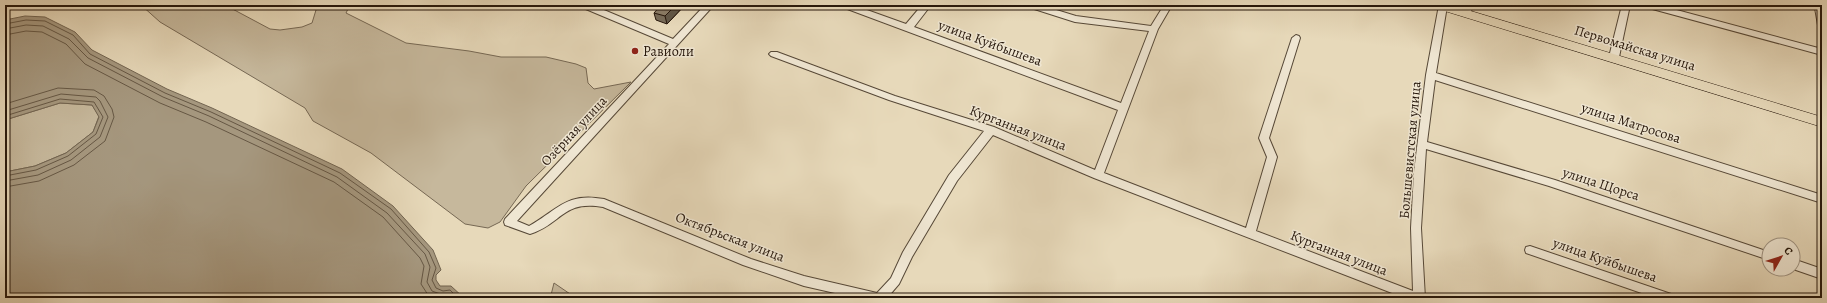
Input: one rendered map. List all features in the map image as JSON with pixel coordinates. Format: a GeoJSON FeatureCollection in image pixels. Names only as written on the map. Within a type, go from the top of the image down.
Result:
{"type":"FeatureCollection","features":[{"type":"Feature","properties":{"kind":"main road","name":"Первомайская улица"},"geometry":{"type":"LineString","coordinates":[[1441,6],[1468,9],[1614,57],[1822,122]]}},
{"type":"Feature","properties":{"kind":"street"},"geometry":{"type":"LineString","coordinates":[[584,5],[675,43]]}},
{"type":"Feature","properties":{"kind":"street","name":"Озёрная улица"},"geometry":{"type":"LineString","coordinates":[[575,202],[530,230],[509,222],[710,5]]}},
{"type":"Feature","properties":{"kind":"street","name":"улица Куйбышева"},"geometry":{"type":"LineString","coordinates":[[845,5],[1124,108]]}},
{"type":"Feature","properties":{"kind":"street"},"geometry":{"type":"LineString","coordinates":[[908,28],[926,5]]}},
{"type":"Feature","properties":{"kind":"street"},"geometry":{"type":"LineString","coordinates":[[1031,5],[1075,19],[1154,29]]}},
{"type":"Feature","properties":{"kind":"street"},"geometry":{"type":"LineString","coordinates":[[1098,175],[1154,29],[1168,5]]}},
{"type":"Feature","properties":{"kind":"street"},"geometry":{"type":"LineString","coordinates":[[1614,57],[1626,5]]}},
{"type":"Feature","properties":{"kind":"street"},"geometry":{"type":"LineString","coordinates":[[1648,5],[1822,52]]}},
{"type":"Feature","properties":{"kind":"street"},"geometry":{"type":"LineString","coordinates":[[1815,5],[1819,6],[1822,25]]}},
{"type":"Feature","properties":{"kind":"street","name":"Большевистская улица"},"geometry":{"type":"LineString","coordinates":[[1419,298],[1416,228],[1422,144],[1441,6]]}},
{"type":"Feature","properties":{"kind":"street"},"geometry":{"type":"LineString","coordinates":[[1250,233],[1272,157],[1264,138],[1296,38]]}},
{"type":"Feature","properties":{"kind":"street","name":"Курганная улица"},"geometry":{"type":"LineString","coordinates":[[774,54],[892,98],[990,130],[1098,175],[1419,298]]}},
{"type":"Feature","properties":{"kind":"street","name":"улица Матросова"},"geometry":{"type":"LineString","coordinates":[[1431,75],[1822,199]]}},
{"type":"Feature","properties":{"kind":"street"},"geometry":{"type":"LineString","coordinates":[[879,298],[895,281],[907,255],[953,178],[990,130]]}},
{"type":"Feature","properties":{"kind":"street","name":"улица Щорса"},"geometry":{"type":"LineString","coordinates":[[1422,144],[1551,183],[1761,253]]}},
{"type":"Feature","properties":{"kind":"street","name":"Октябрьская улица"},"geometry":{"type":"LineString","coordinates":[[575,202],[584,199],[604,203],[747,262],[804,281],[879,298]]}},
{"type":"Feature","properties":{"kind":"street","name":"улица Куйбышева"},"geometry":{"type":"LineString","coordinates":[[1530,250],[1670,298]]}},
{"type":"Feature","properties":{"kind":"street"},"geometry":{"type":"LineString","coordinates":[[1801,267],[1822,274]]}},
{"type":"Feature","properties":{"kind":"shaded area"},"geometry":{"type":"Polygon","coordinates":[[[141,5],[225,5],[270,29],[280,30],[302,27],[312,23],[316,10],[322,5],[350,5],[346,13],[406,43],[469,51],[501,57],[546,57],[576,64],[586,68],[588,83],[594,89],[631,82],[526,186],[500,222],[488,228],[465,224],[371,153],[313,121],[305,108],[160,22],[141,5]]]}},
{"type":"Feature","properties":{"kind":"shaded area"},"geometry":{"type":"Polygon","coordinates":[[[60,103],[92,105],[99,116],[93,132],[66,153],[35,166],[5,172],[5,120],[60,103]]]}},
{"type":"Feature","properties":{"kind":"shaded area"},"geometry":{"type":"Polygon","coordinates":[[[554,283],[576,298],[555,298],[551,295],[554,283]]]}},
{"type":"Feature","properties":{"kind":"water"},"geometry":{"type":"Polygon","coordinates":[[[25,16],[45,17],[75,32],[92,50],[167,89],[212,108],[342,169],[393,206],[433,250],[441,270],[436,275],[436,280],[440,286],[451,286],[464,298],[5,298],[5,172],[35,166],[66,153],[93,132],[99,117],[92,105],[60,103],[5,120],[5,20],[25,16]]]}},
{"type":"Feature","properties":{"kind":"building"},"geometry":{"type":"Polygon","coordinates":[[[661,5],[676,5],[665,16],[654,13],[661,5]]]}},
{"type":"Feature","properties":{"kind":"place","name":"Равиоли"},"geometry":{"type":"Point","coordinates":[635,51]}}]}
